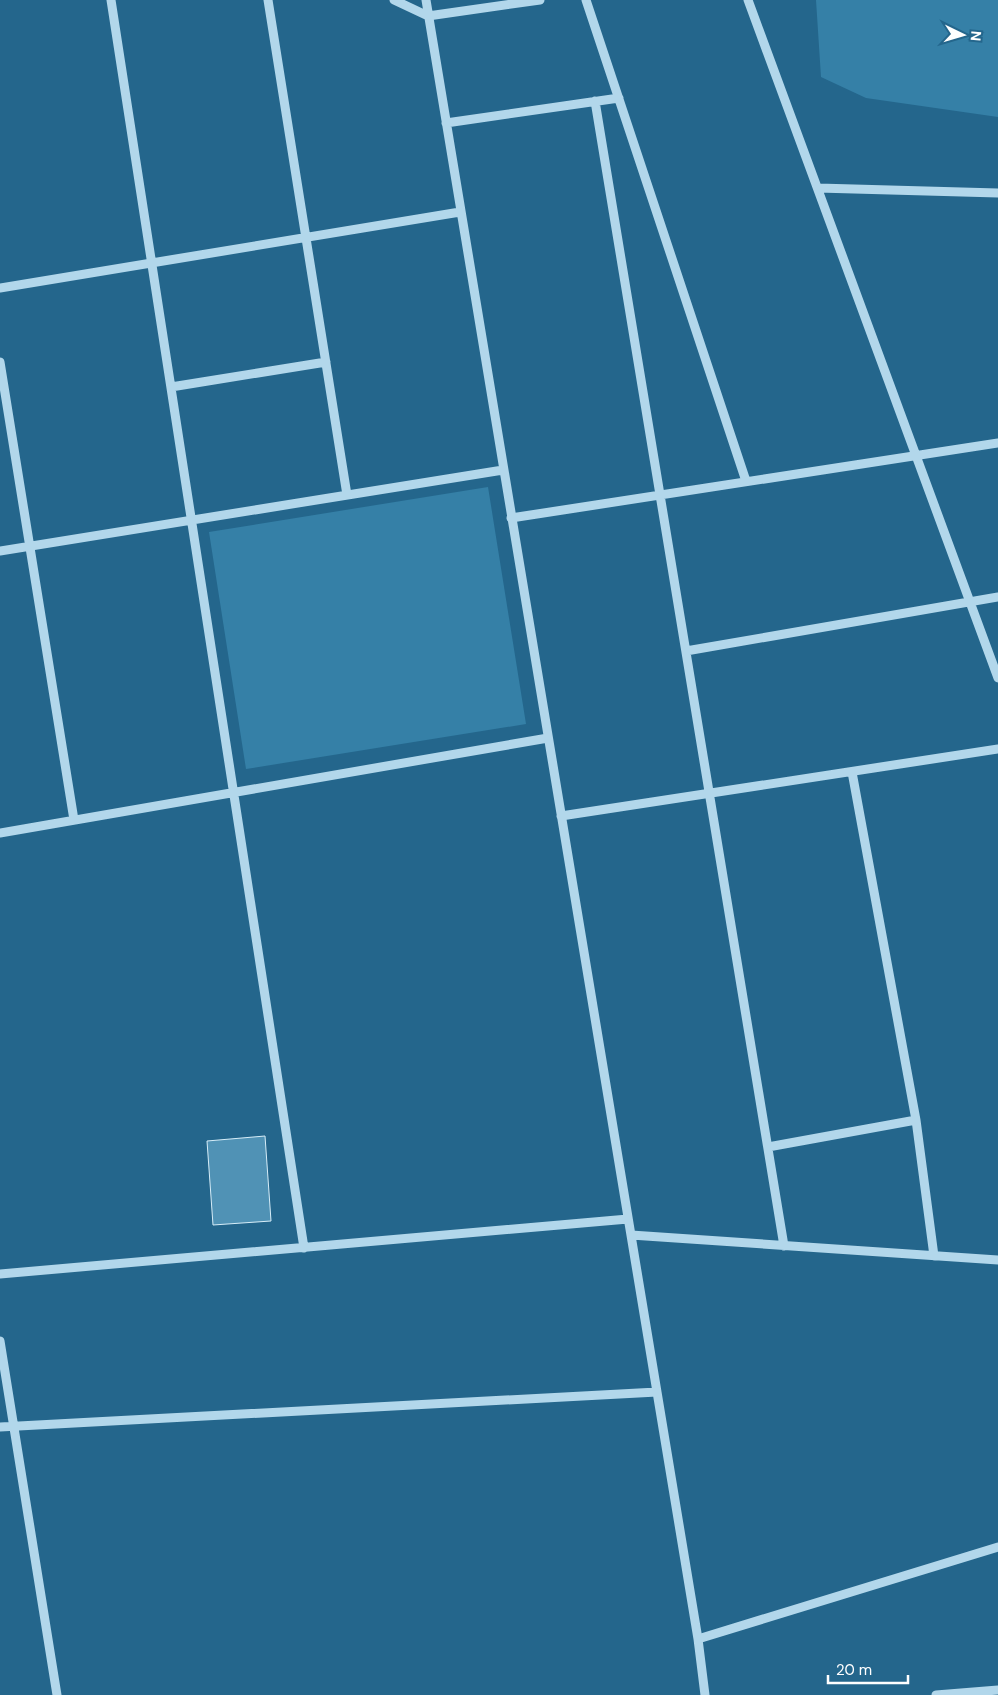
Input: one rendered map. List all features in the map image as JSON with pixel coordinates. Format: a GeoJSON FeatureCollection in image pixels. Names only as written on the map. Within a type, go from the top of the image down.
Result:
{"type":"FeatureCollection","features":[{"type":"Feature","properties":{"kind":"street"},"geometry":{"type":"LineString","coordinates":[[112,0],[304,1248]]}},
{"type":"Feature","properties":{"kind":"street"},"geometry":{"type":"LineString","coordinates":[[268,0],[347,495]]}},
{"type":"Feature","properties":{"kind":"street"},"geometry":{"type":"LineString","coordinates":[[394,0],[428,16],[540,0]]}},
{"type":"Feature","properties":{"kind":"street"},"geometry":{"type":"LineString","coordinates":[[426,0],[698,1639],[705,1695]]}},
{"type":"Feature","properties":{"kind":"street"},"geometry":{"type":"LineString","coordinates":[[586,0],[746,482]]}},
{"type":"Feature","properties":{"kind":"street"},"geometry":{"type":"LineString","coordinates":[[748,0],[998,678]]}},
{"type":"Feature","properties":{"kind":"street"},"geometry":{"type":"LineString","coordinates":[[446,123],[619,98]]}},
{"type":"Feature","properties":{"kind":"street"},"geometry":{"type":"LineString","coordinates":[[595,101],[784,1246]]}},
{"type":"Feature","properties":{"kind":"street"},"geometry":{"type":"LineString","coordinates":[[818,188],[998,193]]}},
{"type":"Feature","properties":{"kind":"street"},"geometry":{"type":"LineString","coordinates":[[0,288],[460,212]]}},
{"type":"Feature","properties":{"kind":"street"},"geometry":{"type":"LineString","coordinates":[[0,362],[74,820]]}},
{"type":"Feature","properties":{"kind":"street"},"geometry":{"type":"LineString","coordinates":[[171,387],[326,362]]}},
{"type":"Feature","properties":{"kind":"street"},"geometry":{"type":"LineString","coordinates":[[512,518],[998,443]]}},
{"type":"Feature","properties":{"kind":"street"},"geometry":{"type":"LineString","coordinates":[[0,551],[503,470]]}},
{"type":"Feature","properties":{"kind":"street"},"geometry":{"type":"LineString","coordinates":[[686,652],[998,597]]}},
{"type":"Feature","properties":{"kind":"street"},"geometry":{"type":"LineString","coordinates":[[0,833],[548,738]]}},
{"type":"Feature","properties":{"kind":"street"},"geometry":{"type":"LineString","coordinates":[[561,816],[998,750]]}},
{"type":"Feature","properties":{"kind":"street"},"geometry":{"type":"LineString","coordinates":[[852,772],[916,1120],[934,1256]]}},
{"type":"Feature","properties":{"kind":"street"},"geometry":{"type":"LineString","coordinates":[[768,1147],[916,1120]]}},
{"type":"Feature","properties":{"kind":"street"},"geometry":{"type":"LineString","coordinates":[[0,1274],[628,1219]]}},
{"type":"Feature","properties":{"kind":"street"},"geometry":{"type":"LineString","coordinates":[[631,1235],[998,1260]]}},
{"type":"Feature","properties":{"kind":"street"},"geometry":{"type":"LineString","coordinates":[[0,1341],[57,1695]]}},
{"type":"Feature","properties":{"kind":"street"},"geometry":{"type":"LineString","coordinates":[[0,1427],[657,1392]]}},
{"type":"Feature","properties":{"kind":"street"},"geometry":{"type":"LineString","coordinates":[[698,1639],[998,1547]]}},
{"type":"Feature","properties":{"kind":"street"},"geometry":{"type":"LineString","coordinates":[[936,1695],[998,1690]]}},
{"type":"Feature","properties":{"kind":"shaded area"},"geometry":{"type":"Polygon","coordinates":[[[816,0],[998,0],[998,117],[866,98],[821,77],[816,0]]]}},
{"type":"Feature","properties":{"kind":"shaded area"},"geometry":{"type":"Polygon","coordinates":[[[488,487],[526,724],[246,769],[209,532],[488,487]]]}},
{"type":"Feature","properties":{"kind":"building"},"geometry":{"type":"Polygon","coordinates":[[[265,1136],[271,1221],[213,1225],[207,1141],[265,1136]]]}}]}
